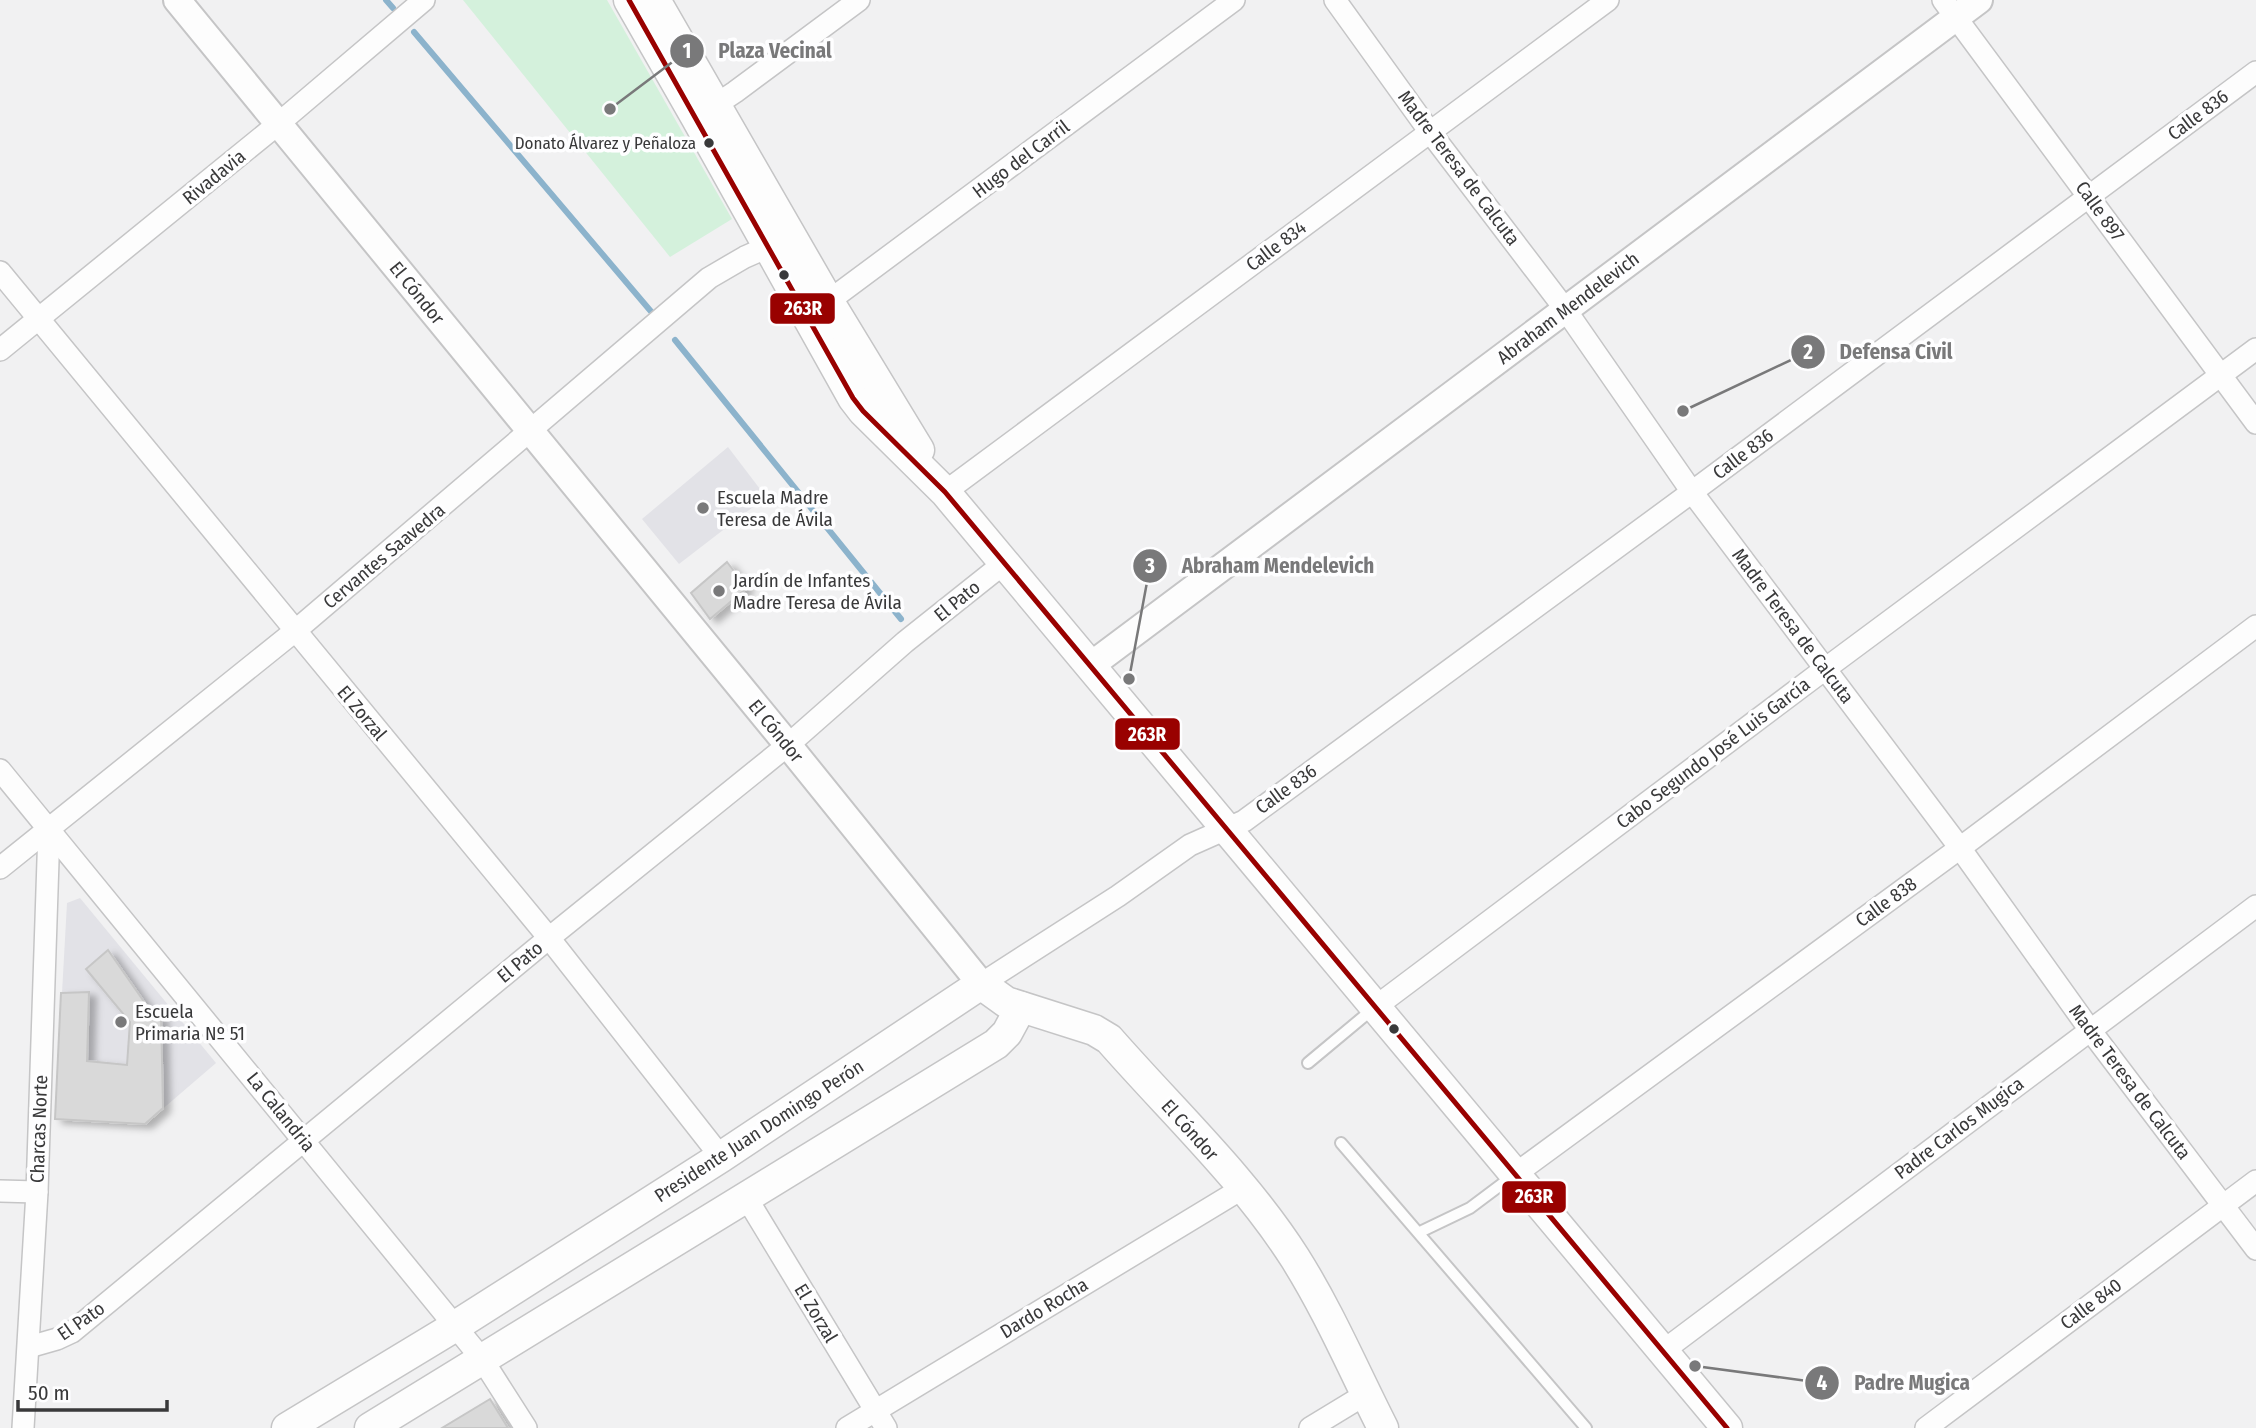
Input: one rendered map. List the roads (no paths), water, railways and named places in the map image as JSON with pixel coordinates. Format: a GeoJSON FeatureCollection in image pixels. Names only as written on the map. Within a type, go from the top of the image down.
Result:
{"type":"FeatureCollection","features":[{"type":"Feature","properties":{"kind":"main road"},"geometry":{"type":"LineString","coordinates":[[629,0],[706,111],[818,309]]}},
{"type":"Feature","properties":{"kind":"main road"},"geometry":{"type":"LineString","coordinates":[[655,0],[768,247],[818,309],[944,492],[1727,1428]]}},
{"type":"Feature","properties":{"kind":"main road","name":"El Cóndor"},"geometry":{"type":"LineString","coordinates":[[981,985],[996,996],[1021,1007],[1094,1030],[1109,1039],[1243,1188],[1294,1256],[1321,1300],[1383,1428]]}},
{"type":"Feature","properties":{"kind":"main road","name":"Presidente Juan Domingo Perón"},"geometry":{"type":"LineString","coordinates":[[287,1428],[454,1327],[721,1157],[981,985]]}},
{"type":"Feature","properties":{"kind":"main road"},"geometry":{"type":"LineString","coordinates":[[370,1428],[996,1044],[1007,1033],[1021,1007]]}},
{"type":"Feature","properties":{"kind":"street","name":"El Cóndor"},"geometry":{"type":"LineString","coordinates":[[177,0],[788,745],[981,985]]}},
{"type":"Feature","properties":{"kind":"street","name":"Rivadavia"},"geometry":{"type":"LineString","coordinates":[[0,350],[278,124],[424,0]]}},
{"type":"Feature","properties":{"kind":"street"},"geometry":{"type":"LineString","coordinates":[[706,111],[859,0]]}},
{"type":"Feature","properties":{"kind":"street","name":"Hugo del Carril"},"geometry":{"type":"LineString","coordinates":[[818,309],[1234,0]]}},
{"type":"Feature","properties":{"kind":"street","name":"Madre Teresa de Calcuta"},"geometry":{"type":"LineString","coordinates":[[1335,0],[1430,132],[1565,309],[1692,492],[1960,848],[2090,1030],[2256,1249]]}},
{"type":"Feature","properties":{"kind":"street","name":"Calle 834"},"geometry":{"type":"LineString","coordinates":[[944,492],[1608,0]]}},
{"type":"Feature","properties":{"kind":"street","name":"Abraham Mendelevich"},"geometry":{"type":"LineString","coordinates":[[1090,666],[1565,309],[1949,9],[1979,0]]}},
{"type":"Feature","properties":{"kind":"street","name":"Calle 897"},"geometry":{"type":"LineString","coordinates":[[1949,9],[2256,423]]}},
{"type":"Feature","properties":{"kind":"street","name":"Calle 836"},"geometry":{"type":"LineString","coordinates":[[1226,829],[1244,821],[1692,492],[2256,72]]}},
{"type":"Feature","properties":{"kind":"street","name":"Cervantes Saavedra"},"geometry":{"type":"LineString","coordinates":[[0,869],[295,631],[709,278],[768,247]]}},
{"type":"Feature","properties":{"kind":"street","name":"El Zorzal"},"geometry":{"type":"LineString","coordinates":[[0,272],[549,938],[721,1157]]}},
{"type":"Feature","properties":{"kind":"street","name":"Cabo Segundo José Luis García"},"geometry":{"type":"LineString","coordinates":[[1374,1008],[2256,349]]}},
{"type":"Feature","properties":{"kind":"street","name":"El Pato"},"geometry":{"type":"LineString","coordinates":[[29,1347],[72,1332],[549,938],[788,745],[905,642],[1003,564]]}},
{"type":"Feature","properties":{"kind":"street","name":"Calle 838"},"geometry":{"type":"LineString","coordinates":[[1514,1175],[1960,848],[2256,626]]}},
{"type":"Feature","properties":{"kind":"street","name":"La Calandria"},"geometry":{"type":"LineString","coordinates":[[0,771],[482,1359],[526,1428]]}},
{"type":"Feature","properties":{"kind":"street","name":"Presidente Juan Domingo Perón"},"geometry":{"type":"LineString","coordinates":[[981,985],[1118,897],[1190,845],[1226,829]]}},
{"type":"Feature","properties":{"kind":"street","name":"Charcas Norte"},"geometry":{"type":"LineString","coordinates":[[23,1428],[37,1192],[49,830]]}},
{"type":"Feature","properties":{"kind":"street","name":"Padre Carlos Mugica"},"geometry":{"type":"LineString","coordinates":[[1663,1351],[2256,906]]}},
{"type":"Feature","properties":{"kind":"street","name":"Calle 840"},"geometry":{"type":"LineString","coordinates":[[1926,1428],[2256,1181]]}},
{"type":"Feature","properties":{"kind":"street","name":"Dardo Rocha"},"geometry":{"type":"LineString","coordinates":[[847,1428],[880,1419],[1243,1188]]}},
{"type":"Feature","properties":{"kind":"street"},"geometry":{"type":"LineString","coordinates":[[0,1191],[37,1192]]}},
{"type":"Feature","properties":{"kind":"street","name":"El Zorzal"},"geometry":{"type":"LineString","coordinates":[[746,1197],[880,1419]]}},
{"type":"Feature","properties":{"kind":"street"},"geometry":{"type":"LineString","coordinates":[[1310,1428],[1366,1394]]}},
{"type":"Feature","properties":{"kind":"lane"},"geometry":{"type":"LineString","coordinates":[[1308,1063],[1374,1008]]}},
{"type":"Feature","properties":{"kind":"lane"},"geometry":{"type":"LineString","coordinates":[[1341,1143],[1586,1428]]}},
{"type":"Feature","properties":{"kind":"lane"},"geometry":{"type":"LineString","coordinates":[[1420,1232],[1470,1208],[1514,1175]]}},
{"type":"Feature","properties":{"kind":"waterway"},"geometry":{"type":"LineString","coordinates":[[386,0],[393,8]]}},
{"type":"Feature","properties":{"kind":"waterway"},"geometry":{"type":"LineString","coordinates":[[414,32],[654,315]]}},
{"type":"Feature","properties":{"kind":"waterway"},"geometry":{"type":"LineString","coordinates":[[675,340],[901,619]]}},
{"type":"Feature","properties":{"kind":"place","name":"Plaza Vecinal"},"geometry":{"type":"Point","coordinates":[610,109]}},
{"type":"Feature","properties":{"kind":"place","name":"Donato Álvarez y Peñaloza"},"geometry":{"type":"Point","coordinates":[709,143]}},
{"type":"Feature","properties":{"kind":"place","name":"Defensa Civil"},"geometry":{"type":"Point","coordinates":[1683,411]}},
{"type":"Feature","properties":{"kind":"place","name":"Escuela Madre Teresa de Ávila"},"geometry":{"type":"Point","coordinates":[703,508]}},
{"type":"Feature","properties":{"kind":"place","name":"Jardín de Infantes Madre Teresa de Ávila"},"geometry":{"type":"Point","coordinates":[719,591]}},
{"type":"Feature","properties":{"kind":"place","name":"Abraham Mendelevich"},"geometry":{"type":"Point","coordinates":[1129,679]}},
{"type":"Feature","properties":{"kind":"place","name":"Escuela Primaria Nº 51"},"geometry":{"type":"Point","coordinates":[121,1022]}},
{"type":"Feature","properties":{"kind":"place","name":"Padre Mugica"},"geometry":{"type":"Point","coordinates":[1695,1366]}}]}
